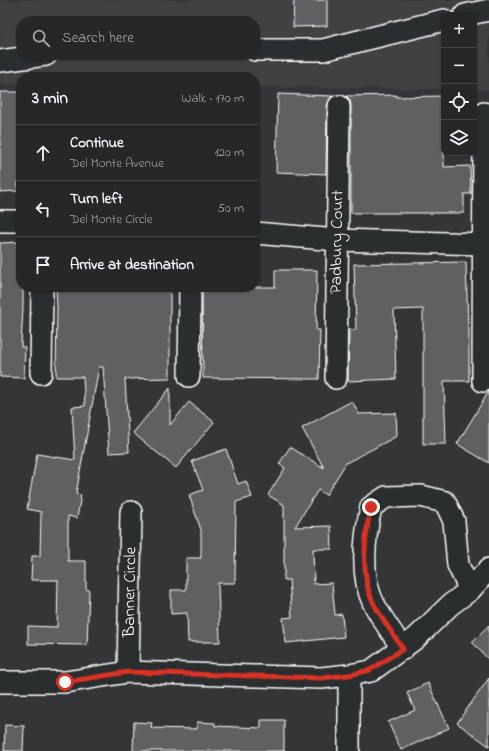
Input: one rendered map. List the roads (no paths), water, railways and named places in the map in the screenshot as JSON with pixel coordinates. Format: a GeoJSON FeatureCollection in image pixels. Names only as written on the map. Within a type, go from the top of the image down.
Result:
{"type":"FeatureCollection","features":[{"type":"Feature","properties":{"kind":"street"},"geometry":{"type":"LineString","coordinates":[[477,12],[489,10]]}},
{"type":"Feature","properties":{"kind":"street"},"geometry":{"type":"LineString","coordinates":[[260,50],[324,50],[441,21]]}},
{"type":"Feature","properties":{"kind":"street"},"geometry":{"type":"LineString","coordinates":[[0,60],[16,58]]}},
{"type":"Feature","properties":{"kind":"street","name":"Padbury Court"},"geometry":{"type":"LineString","coordinates":[[336,378],[339,106]]}},
{"type":"Feature","properties":{"kind":"street"},"geometry":{"type":"LineString","coordinates":[[483,381],[487,243],[484,113]]}},
{"type":"Feature","properties":{"kind":"street"},"geometry":{"type":"LineString","coordinates":[[0,221],[16,222]]}},
{"type":"Feature","properties":{"kind":"street"},"geometry":{"type":"LineString","coordinates":[[260,233],[337,240],[487,243]]}},
{"type":"Feature","properties":{"kind":"street"},"geometry":{"type":"LineString","coordinates":[[41,373],[42,292]]}},
{"type":"Feature","properties":{"kind":"street"},"geometry":{"type":"LineString","coordinates":[[189,376],[190,292]]}},
{"type":"Feature","properties":{"kind":"street"},"geometry":{"type":"LineString","coordinates":[[403,649],[373,601],[366,580],[366,532],[371,507],[386,497],[422,496],[446,502],[454,521],[458,565],[479,590]]}},
{"type":"Feature","properties":{"kind":"street","name":"Banner Circle"},"geometry":{"type":"LineString","coordinates":[[128,672],[131,512]]}},
{"type":"Feature","properties":{"kind":"street"},"geometry":{"type":"LineString","coordinates":[[0,682],[65,682],[128,672],[321,678],[349,675],[370,670],[403,649],[450,605],[479,590],[489,569]]}},
{"type":"Feature","properties":{"kind":"street"},"geometry":{"type":"LineString","coordinates":[[349,675],[349,751]]}}]}
